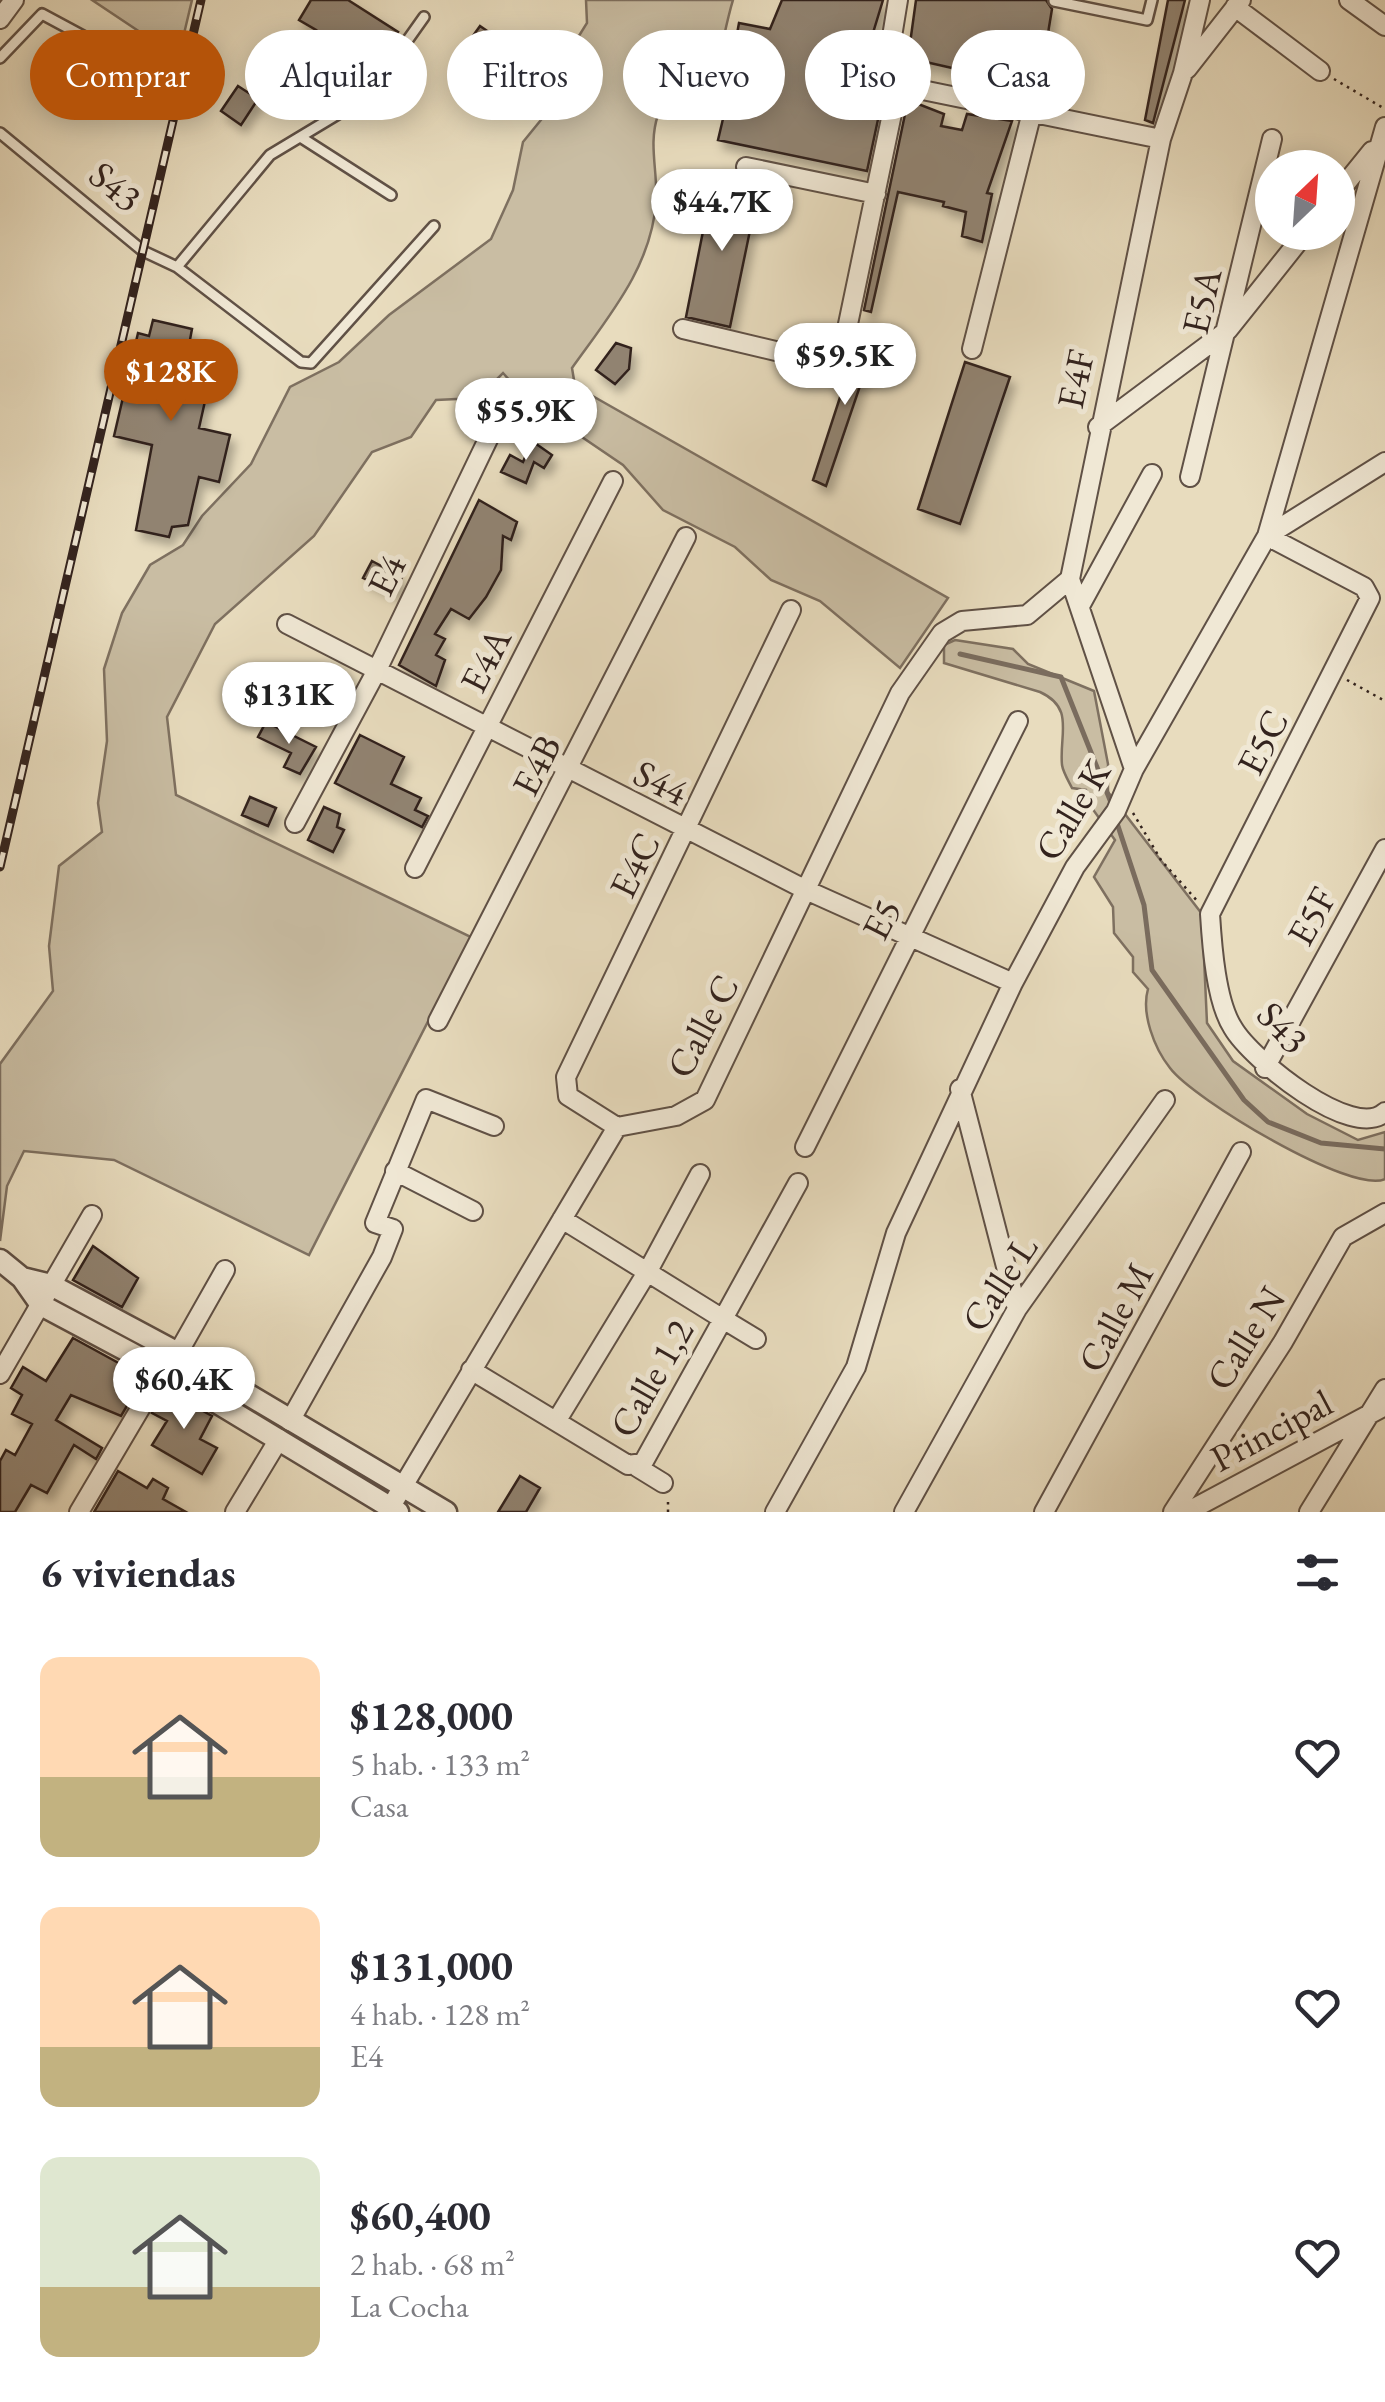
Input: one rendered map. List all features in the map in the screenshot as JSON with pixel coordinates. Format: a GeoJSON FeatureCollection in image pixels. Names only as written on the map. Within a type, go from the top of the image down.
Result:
{"type":"FeatureCollection","features":[{"type":"Feature","properties":{"kind":"street"},"geometry":{"type":"LineString","coordinates":[[0,17],[14,0]]}},
{"type":"Feature","properties":{"kind":"street"},"geometry":{"type":"LineString","coordinates":[[893,30],[898,0]]}},
{"type":"Feature","properties":{"kind":"street","name":"E4F"},"geometry":{"type":"LineString","coordinates":[[1070,578],[1098,427],[1161,139],[1183,73],[1200,0]]}},
{"type":"Feature","properties":{"kind":"street"},"geometry":{"type":"LineString","coordinates":[[1348,0],[1385,26]]}},
{"type":"Feature","properties":{"kind":"street"},"geometry":{"type":"LineString","coordinates":[[1183,73],[1238,4],[1320,71]]}},
{"type":"Feature","properties":{"kind":"street"},"geometry":{"type":"LineString","coordinates":[[683,329],[822,362],[837,359],[844,348],[891,120]]}},
{"type":"Feature","properties":{"kind":"street"},"geometry":{"type":"LineString","coordinates":[[972,350],[1030,120]]}},
{"type":"Feature","properties":{"kind":"street"},"geometry":{"type":"LineString","coordinates":[[1070,120],[1161,139]]}},
{"type":"Feature","properties":{"kind":"street"},"geometry":{"type":"LineString","coordinates":[[1355,171],[1382,135]]}},
{"type":"Feature","properties":{"kind":"street","name":"Calle K"},"geometry":{"type":"LineString","coordinates":[[774,1512],[856,1367],[896,1233],[1012,984],[1075,866],[1119,803],[1267,536],[1382,135]]}},
{"type":"Feature","properties":{"kind":"street","name":"E5A"},"geometry":{"type":"LineString","coordinates":[[1190,476],[1272,140]]}},
{"type":"Feature","properties":{"kind":"street"},"geometry":{"type":"LineString","coordinates":[[746,167],[876,194]]}},
{"type":"Feature","properties":{"kind":"street"},"geometry":{"type":"LineString","coordinates":[[1098,427],[1228,330],[1292,250]]}},
{"type":"Feature","properties":{"kind":"street","name":"E4"},"geometry":{"type":"LineString","coordinates":[[294,824],[376,672],[504,406]]}},
{"type":"Feature","properties":{"kind":"street"},"geometry":{"type":"LineString","coordinates":[[1267,536],[1385,462]]}},
{"type":"Feature","properties":{"kind":"street"},"geometry":{"type":"LineString","coordinates":[[1080,606],[1152,474]]}},
{"type":"Feature","properties":{"kind":"street","name":"E4A"},"geometry":{"type":"LineString","coordinates":[[416,868],[613,481]]}},
{"type":"Feature","properties":{"kind":"street","name":"E5C"},"geometry":{"type":"LineString","coordinates":[[1210,914],[1370,598],[1364,587],[1267,536]]}},
{"type":"Feature","properties":{"kind":"street","name":"E4B"},"geometry":{"type":"LineString","coordinates":[[438,1021],[570,772],[686,537]]}},
{"type":"Feature","properties":{"kind":"street"},"geometry":{"type":"LineString","coordinates":[[1070,578],[1134,770]]}},
{"type":"Feature","properties":{"kind":"street","name":"Calle C"},"geometry":{"type":"LineString","coordinates":[[617,1127],[676,1116],[706,1100],[900,694],[926,651],[962,621],[1027,615],[1070,578]]}},
{"type":"Feature","properties":{"kind":"street","name":"E4C"},"geometry":{"type":"LineString","coordinates":[[617,1127],[568,1096],[566,1077],[792,610]]}},
{"type":"Feature","properties":{"kind":"street","name":"S44"},"geometry":{"type":"LineString","coordinates":[[286,624],[687,831],[907,939],[1012,984]]}},
{"type":"Feature","properties":{"kind":"street","name":"E5"},"geometry":{"type":"LineString","coordinates":[[805,1147],[1018,721]]}},
{"type":"Feature","properties":{"kind":"street","name":"E5F"},"geometry":{"type":"LineString","coordinates":[[1265,1068],[1385,849]]}},
{"type":"Feature","properties":{"kind":"street","name":"S43"},"geometry":{"type":"LineString","coordinates":[[1210,914],[1213,955],[1231,1026],[1265,1068],[1350,1118],[1384,1114]]}},
{"type":"Feature","properties":{"kind":"street"},"geometry":{"type":"LineString","coordinates":[[960,1089],[1017,1308]]}},
{"type":"Feature","properties":{"kind":"street"},"geometry":{"type":"LineString","coordinates":[[236,1512],[382,1258],[393,1229],[375,1223],[426,1098],[494,1126]]}},
{"type":"Feature","properties":{"kind":"street","name":"Calle L"},"geometry":{"type":"LineString","coordinates":[[904,1512],[1017,1308],[1166,1100]]}},
{"type":"Feature","properties":{"kind":"street"},"geometry":{"type":"LineString","coordinates":[[22,1278],[51,1285],[178,1354],[392,1511],[402,1486],[617,1127]]}},
{"type":"Feature","properties":{"kind":"street","name":"Calle M"},"geometry":{"type":"LineString","coordinates":[[1044,1512],[1241,1152]]}},
{"type":"Feature","properties":{"kind":"street"},"geometry":{"type":"LineString","coordinates":[[396,1171],[473,1212]]}},
{"type":"Feature","properties":{"kind":"street"},"geometry":{"type":"LineString","coordinates":[[556,1420],[649,1269],[700,1174]]}},
{"type":"Feature","properties":{"kind":"street"},"geometry":{"type":"LineString","coordinates":[[756,1338],[723,1319],[798,1182]]}},
{"type":"Feature","properties":{"kind":"street","name":"Calle N"},"geometry":{"type":"LineString","coordinates":[[1173,1512],[1283,1342],[1343,1238],[1385,1213]]}},
{"type":"Feature","properties":{"kind":"street"},"geometry":{"type":"LineString","coordinates":[[0,1374],[92,1214]]}},
{"type":"Feature","properties":{"kind":"street","name":"Calle 1,2"},"geometry":{"type":"LineString","coordinates":[[471,1370],[637,1467],[723,1319],[649,1269],[562,1219]]}},
{"type":"Feature","properties":{"kind":"street"},"geometry":{"type":"LineString","coordinates":[[0,1260],[22,1278],[41,1305],[162,1370],[402,1486],[446,1512]]}},
{"type":"Feature","properties":{"kind":"street"},"geometry":{"type":"LineString","coordinates":[[178,1354],[225,1270]]}},
{"type":"Feature","properties":{"kind":"street"},"geometry":{"type":"LineString","coordinates":[[79,1512],[162,1370]]}},
{"type":"Feature","properties":{"kind":"street"},"geometry":{"type":"LineString","coordinates":[[1309,1512],[1385,1389]]}},
{"type":"Feature","properties":{"kind":"street","name":"Principal"},"geometry":{"type":"LineString","coordinates":[[1187,1512],[1385,1406]]}},
{"type":"Feature","properties":{"kind":"street"},"geometry":{"type":"LineString","coordinates":[[637,1467],[663,1483]]}},
{"type":"Feature","properties":{"kind":"lane"},"geometry":{"type":"LineString","coordinates":[[1054,1],[1148,20],[1152,0]]}},
{"type":"Feature","properties":{"kind":"lane"},"geometry":{"type":"LineString","coordinates":[[0,58],[42,14],[72,30]]}},
{"type":"Feature","properties":{"kind":"lane"},"geometry":{"type":"LineString","coordinates":[[177,266],[270,155],[368,96],[424,17]]}},
{"type":"Feature","properties":{"kind":"lane","name":"S43"},"geometry":{"type":"LineString","coordinates":[[0,133],[144,251],[177,266],[301,362],[311,363],[434,226]]}},
{"type":"Feature","properties":{"kind":"lane"},"geometry":{"type":"LineString","coordinates":[[302,138],[391,195]]}},
{"type":"Feature","properties":{"kind":"path"},"geometry":{"type":"LineString","coordinates":[[1320,71],[1385,109]]}},
{"type":"Feature","properties":{"kind":"path"},"geometry":{"type":"LineString","coordinates":[[1334,674],[1385,701]]}},
{"type":"Feature","properties":{"kind":"path"},"geometry":{"type":"LineString","coordinates":[[1119,803],[1161,860],[1210,914]]}},
{"type":"Feature","properties":{"kind":"shaded area"},"geometry":{"type":"Polygon","coordinates":[[[92,0],[192,0],[185,30],[137,30],[92,0]]]}},
{"type":"Feature","properties":{"kind":"shaded area"},"geometry":{"type":"Polygon","coordinates":[[[586,0],[733,0],[726,30],[623,30],[623,120],[657,120],[653,225],[626,289],[572,368],[575,386],[948,598],[900,668],[820,601],[771,580],[735,547],[663,510],[623,465],[526,399],[503,373],[478,398],[436,400],[411,437],[372,452],[314,536],[215,624],[167,717],[176,795],[471,937],[309,1255],[114,1160],[24,1151],[7,1186],[0,1241],[0,1064],[53,991],[49,946],[59,866],[102,832],[98,803],[107,741],[104,669],[122,613],[150,565],[183,545],[202,516],[251,464],[290,387],[339,362],[389,315],[491,239],[513,190],[523,142],[541,120],[603,120],[603,30],[583,30],[587,23],[586,0]]]}},
{"type":"Feature","properties":{"kind":"shaded area"},"geometry":{"type":"Polygon","coordinates":[[[955,640],[1013,649],[1028,664],[1094,691],[1108,764],[1108,792],[1202,914],[1207,1023],[1233,1061],[1307,1114],[1358,1140],[1385,1132],[1385,1179],[1367,1180],[1341,1173],[1274,1141],[1209,1101],[1170,1068],[1150,1030],[1148,989],[1133,972],[1133,957],[1114,933],[1113,907],[1094,877],[1115,840],[1094,811],[1086,790],[1072,788],[1065,774],[1063,723],[1058,706],[1040,692],[944,663],[944,645],[955,640]]]}},
{"type":"Feature","properties":{"kind":"building"},"geometry":{"type":"Polygon","coordinates":[[[311,0],[348,0],[395,30],[316,30],[299,20],[311,0]]]}},
{"type":"Feature","properties":{"kind":"building"},"geometry":{"type":"Polygon","coordinates":[[[782,0],[883,0],[874,30],[805,30],[805,120],[878,120],[867,171],[718,140],[723,120],[785,120],[785,30],[738,30],[739,23],[770,29],[782,0]]]}},
{"type":"Feature","properties":{"kind":"building"},"geometry":{"type":"Polygon","coordinates":[[[916,0],[1046,0],[1052,9],[1049,30],[951,30],[951,68],[931,63],[931,30],[912,30],[916,0]]]}},
{"type":"Feature","properties":{"kind":"building"},"geometry":{"type":"Polygon","coordinates":[[[1168,0],[1185,0],[1153,123],[1145,120],[1168,0]]]}},
{"type":"Feature","properties":{"kind":"building"},"geometry":{"type":"Polygon","coordinates":[[[238,86],[245,91],[245,119],[241,125],[225,114],[225,105],[238,86]]]}},
{"type":"Feature","properties":{"kind":"building"},"geometry":{"type":"Polygon","coordinates":[[[931,109],[944,114],[941,126],[962,130],[965,120],[1012,121],[987,193],[992,194],[982,242],[962,236],[966,212],[943,206],[944,202],[898,192],[871,312],[864,310],[904,120],[931,120],[931,109]]]}},
{"type":"Feature","properties":{"kind":"building"},"geometry":{"type":"Polygon","coordinates":[[[713,181],[758,192],[730,327],[686,317],[713,181]]]}},
{"type":"Feature","properties":{"kind":"building"},"geometry":{"type":"Polygon","coordinates":[[[153,320],[192,329],[189,345],[216,352],[199,428],[230,435],[219,482],[199,477],[188,525],[172,527],[169,537],[136,530],[152,445],[114,436],[138,333],[149,336],[153,320]]]}},
{"type":"Feature","properties":{"kind":"building"},"geometry":{"type":"Polygon","coordinates":[[[861,333],[876,339],[826,486],[813,480],[861,333]]]}},
{"type":"Feature","properties":{"kind":"building"},"geometry":{"type":"Polygon","coordinates":[[[616,343],[631,348],[629,369],[615,384],[596,370],[616,343]]]}},
{"type":"Feature","properties":{"kind":"building"},"geometry":{"type":"Polygon","coordinates":[[[965,362],[1010,377],[960,524],[918,509],[965,362]]]}},
{"type":"Feature","properties":{"kind":"building"},"geometry":{"type":"Polygon","coordinates":[[[532,441],[552,455],[544,468],[534,462],[526,483],[501,472],[510,455],[523,462],[532,441]]]}},
{"type":"Feature","properties":{"kind":"building"},"geometry":{"type":"Polygon","coordinates":[[[479,500],[517,522],[511,540],[503,536],[501,570],[486,597],[469,619],[451,609],[435,634],[445,639],[436,655],[445,660],[436,686],[399,665],[479,500]]]}},
{"type":"Feature","properties":{"kind":"building"},"geometry":{"type":"Polygon","coordinates":[[[372,561],[402,577],[394,593],[363,578],[372,561]]]}},
{"type":"Feature","properties":{"kind":"building"},"geometry":{"type":"Polygon","coordinates":[[[266,722],[316,747],[300,774],[284,767],[291,753],[258,737],[266,722]]]}},
{"type":"Feature","properties":{"kind":"building"},"geometry":{"type":"Polygon","coordinates":[[[360,735],[404,757],[391,784],[421,798],[415,810],[428,816],[422,827],[335,783],[360,735]]]}},
{"type":"Feature","properties":{"kind":"building"},"geometry":{"type":"Polygon","coordinates":[[[250,797],[276,808],[268,826],[242,815],[250,797]]]}},
{"type":"Feature","properties":{"kind":"building"},"geometry":{"type":"Polygon","coordinates":[[[324,807],[340,814],[337,827],[344,830],[333,852],[308,840],[324,807]]]}},
{"type":"Feature","properties":{"kind":"building"},"geometry":{"type":"Polygon","coordinates":[[[93,1246],[138,1278],[122,1307],[73,1280],[93,1246]]]}},
{"type":"Feature","properties":{"kind":"building"},"geometry":{"type":"Polygon","coordinates":[[[73,1338],[144,1377],[121,1416],[71,1395],[56,1420],[102,1448],[96,1459],[74,1445],[47,1493],[31,1485],[15,1512],[0,1512],[0,1461],[6,1450],[15,1455],[32,1424],[12,1414],[22,1395],[11,1388],[23,1367],[46,1381],[73,1338]]]}},
{"type":"Feature","properties":{"kind":"building"},"geometry":{"type":"Polygon","coordinates":[[[165,1390],[212,1416],[200,1439],[217,1448],[202,1474],[152,1445],[167,1421],[152,1413],[165,1390]]]}},
{"type":"Feature","properties":{"kind":"building"},"geometry":{"type":"Polygon","coordinates":[[[118,1471],[147,1488],[153,1479],[168,1488],[163,1499],[186,1512],[94,1512],[118,1471]]]}},
{"type":"Feature","properties":{"kind":"building"},"geometry":{"type":"Polygon","coordinates":[[[520,1476],[540,1488],[526,1512],[498,1512],[520,1476]]]}},
{"type":"Feature","properties":{"kind":"waterway"},"geometry":{"type":"LineString","coordinates":[[960,654],[1061,677],[1112,805]]}},
{"type":"Feature","properties":{"kind":"waterway"},"geometry":{"type":"LineString","coordinates":[[1116,820],[1144,905],[1152,970],[1244,1100],[1268,1122],[1321,1143],[1385,1149]]}},
{"type":"Feature","properties":{"kind":"railway"},"geometry":{"type":"LineString","coordinates":[[0,867],[201,0]]}}]}
